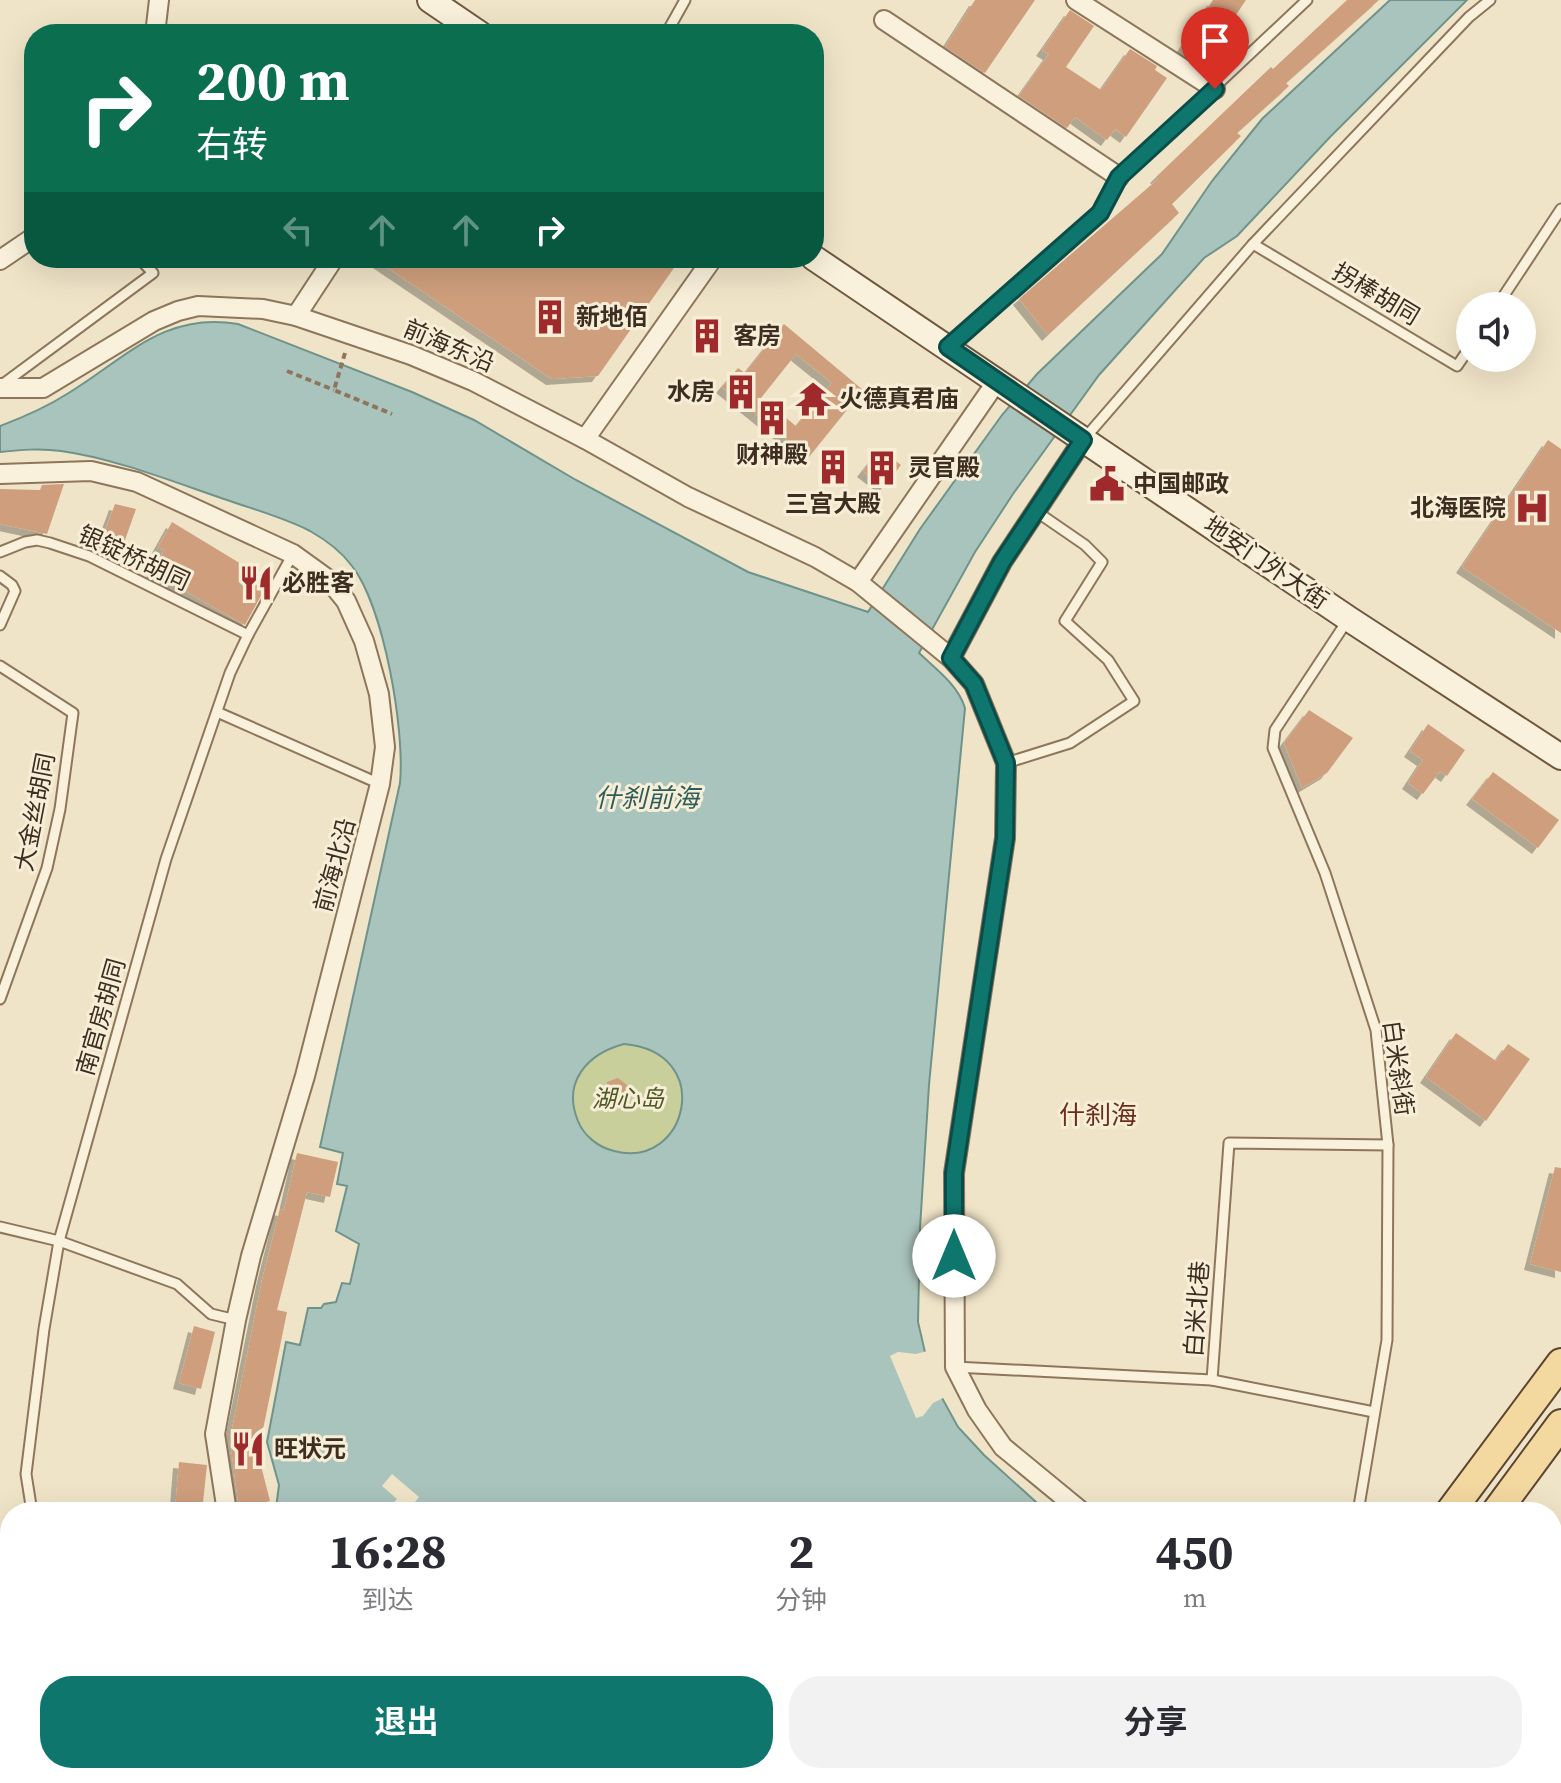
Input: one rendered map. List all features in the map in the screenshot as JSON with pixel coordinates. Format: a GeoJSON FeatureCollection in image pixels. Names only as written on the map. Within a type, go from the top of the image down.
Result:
{"type":"FeatureCollection","features":[{"type":"Feature","properties":{"kind":"main road"},"geometry":{"type":"LineString","coordinates":[[430,0],[465,24]]}},
{"type":"Feature","properties":{"kind":"main road","name":"地安门外大街"},"geometry":{"type":"LineString","coordinates":[[824,265],[1349,619],[1561,757]]}},
{"type":"Feature","properties":{"kind":"main road"},"geometry":{"type":"LineString","coordinates":[[1457,1502],[1561,1363]]}},
{"type":"Feature","properties":{"kind":"main road"},"geometry":{"type":"LineString","coordinates":[[1503,1502],[1561,1424]]}},
{"type":"Feature","properties":{"kind":"street"},"geometry":{"type":"LineString","coordinates":[[156,24],[159,0]]}},
{"type":"Feature","properties":{"kind":"street"},"geometry":{"type":"LineString","coordinates":[[1076,0],[1215,89]]}},
{"type":"Feature","properties":{"kind":"street"},"geometry":{"type":"LineString","coordinates":[[884,20],[1119,177]]}},
{"type":"Feature","properties":{"kind":"street"},"geometry":{"type":"LineString","coordinates":[[0,260],[24,244]]}},
{"type":"Feature","properties":{"kind":"street"},"geometry":{"type":"LineString","coordinates":[[296,316],[327,268]]}},
{"type":"Feature","properties":{"kind":"street"},"geometry":{"type":"LineString","coordinates":[[585,439],[706,268]]}},
{"type":"Feature","properties":{"kind":"street","name":"前海东沿"},"geometry":{"type":"LineString","coordinates":[[0,387],[43,388],[154,321],[198,306],[263,309],[296,316],[411,355],[473,381],[688,497],[780,540],[858,582],[951,658],[974,684],[1006,763]]}},
{"type":"Feature","properties":{"kind":"street"},"geometry":{"type":"LineString","coordinates":[[858,582],[997,381]]}},
{"type":"Feature","properties":{"kind":"street"},"geometry":{"type":"LineString","coordinates":[[951,658],[1002,562],[1083,440]]}},
{"type":"Feature","properties":{"kind":"street","name":"前海北沿"},"geometry":{"type":"LineString","coordinates":[[0,474],[91,471],[137,482],[293,554],[329,580],[346,601],[364,641],[383,716],[385,747],[380,784],[305,1076],[251,1256],[236,1320],[215,1434],[225,1502]]}},
{"type":"Feature","properties":{"kind":"street"},"geometry":{"type":"LineString","coordinates":[[1006,763],[1005,838],[954,1173],[955,1367],[977,1410],[1003,1447],[1070,1502]]}},
{"type":"Feature","properties":{"kind":"lane"},"geometry":{"type":"LineString","coordinates":[[672,24],[685,0]]}},
{"type":"Feature","properties":{"kind":"lane"},"geometry":{"type":"LineString","coordinates":[[948,347],[1100,213],[1119,177],[1307,0]]}},
{"type":"Feature","properties":{"kind":"lane"},"geometry":{"type":"LineString","coordinates":[[1083,440],[1253,244],[1469,17],[1490,0]]}},
{"type":"Feature","properties":{"kind":"lane"},"geometry":{"type":"LineString","coordinates":[[1506,292],[1561,209]]}},
{"type":"Feature","properties":{"kind":"lane","name":"拐棒胡同"},"geometry":{"type":"LineString","coordinates":[[1253,244],[1456,365]]}},
{"type":"Feature","properties":{"kind":"lane"},"geometry":{"type":"LineString","coordinates":[[0,387],[153,273],[148,268]]}},
{"type":"Feature","properties":{"kind":"lane"},"geometry":{"type":"LineString","coordinates":[[1006,763],[1070,743],[1134,701],[1108,660],[1065,621],[1102,562],[1085,545],[1037,512]]}},
{"type":"Feature","properties":{"kind":"lane","name":"银锭桥胡同"},"geometry":{"type":"LineString","coordinates":[[0,552],[25,542],[37,540],[50,543],[101,562],[248,635]]}},
{"type":"Feature","properties":{"kind":"lane","name":"南官房胡同"},"geometry":{"type":"LineString","coordinates":[[30,1502],[26,1474],[44,1329],[59,1241],[166,859],[217,712],[248,635],[293,554]]}},
{"type":"Feature","properties":{"kind":"lane"},"geometry":{"type":"LineString","coordinates":[[0,576],[15,591],[0,625]]}},
{"type":"Feature","properties":{"kind":"lane","name":"白米斜街"},"geometry":{"type":"LineString","coordinates":[[1349,619],[1275,730],[1273,748],[1325,873],[1376,1030],[1388,1145],[1387,1340],[1360,1502]]}},
{"type":"Feature","properties":{"kind":"lane","name":"大金丝胡同"},"geometry":{"type":"LineString","coordinates":[[0,666],[73,713],[60,809],[47,868],[0,999]]}},
{"type":"Feature","properties":{"kind":"lane"},"geometry":{"type":"LineString","coordinates":[[217,712],[380,784]]}},
{"type":"Feature","properties":{"kind":"lane","name":"白米北巷"},"geometry":{"type":"LineString","coordinates":[[955,1367],[1212,1380],[1229,1143],[1388,1145]]}},
{"type":"Feature","properties":{"kind":"lane"},"geometry":{"type":"LineString","coordinates":[[0,1227],[59,1241],[177,1284],[211,1314],[236,1320]]}},
{"type":"Feature","properties":{"kind":"lane"},"geometry":{"type":"LineString","coordinates":[[1212,1380],[1374,1412]]}},
{"type":"Feature","properties":{"kind":"path"},"geometry":{"type":"LineString","coordinates":[[287,371],[392,414]]}},
{"type":"Feature","properties":{"kind":"path"},"geometry":{"type":"LineString","coordinates":[[334,390],[339,374]]}},
{"type":"Feature","properties":{"kind":"green space","name":"湖心岛"},"geometry":{"type":"Polygon","coordinates":[[[628,1045],[649,1049],[666,1061],[678,1078],[682,1099],[678,1120],[666,1137],[649,1149],[628,1153],[607,1149],[590,1137],[578,1120],[574,1099],[578,1078],[590,1061],[607,1049],[628,1045]]]}},
{"type":"Feature","properties":{"kind":"water","name":"什刹前海"},"geometry":{"type":"Polygon","coordinates":[[[1390,0],[1467,0],[1331,136],[1237,236],[1204,258],[1099,375],[975,552],[919,653],[952,685],[965,708],[929,1085],[918,1322],[931,1378],[958,1427],[1036,1502],[277,1502],[279,1485],[267,1442],[286,1342],[300,1345],[308,1308],[321,1308],[324,1304],[336,1302],[342,1283],[350,1284],[359,1244],[336,1231],[347,1186],[337,1184],[343,1153],[320,1147],[400,783],[399,732],[383,639],[374,610],[352,566],[333,546],[310,531],[101,459],[53,450],[0,452],[0,426],[59,399],[146,341],[167,331],[212,322],[238,324],[412,392],[474,420],[576,480],[748,572],[868,612],[920,529],[1002,415],[1037,374],[1162,254],[1212,181],[1262,119],[1390,0]],[[624,1044],[589,1062],[576,1082],[573,1094],[578,1121],[588,1136],[597,1144],[614,1151],[639,1152],[659,1144],[674,1128],[681,1108],[681,1087],[672,1067],[653,1052],[624,1044]]]}},
{"type":"Feature","properties":{"kind":"pier"},"geometry":{"type":"Polygon","coordinates":[[[927,1351],[945,1397],[933,1403],[923,1416],[916,1418],[890,1356],[898,1352],[916,1354],[927,1351]]]}},
{"type":"Feature","properties":{"kind":"pier"},"geometry":{"type":"Polygon","coordinates":[[[392,1474],[419,1497],[415,1502],[394,1502],[397,1499],[382,1486],[392,1474]]]}},
{"type":"Feature","properties":{"kind":"building"},"geometry":{"type":"Polygon","coordinates":[[[975,0],[1035,0],[985,73],[945,47],[975,0]]]}},
{"type":"Feature","properties":{"kind":"building"},"geometry":{"type":"Polygon","coordinates":[[[1213,0],[1246,0],[1203,64],[1181,49],[1213,0]]]}},
{"type":"Feature","properties":{"kind":"building"},"geometry":{"type":"Polygon","coordinates":[[[1347,0],[1379,0],[1286,83],[1289,86],[1237,133],[1241,136],[1172,204],[1179,213],[1048,335],[1019,299],[1158,179],[1156,177],[1271,67],[1273,69],[1347,0]]]}},
{"type":"Feature","properties":{"kind":"building"},"geometry":{"type":"Polygon","coordinates":[[[1070,10],[1094,26],[1066,67],[1101,90],[1130,49],[1157,66],[1155,70],[1167,78],[1126,137],[1115,129],[1107,140],[1075,117],[1067,128],[1019,96],[1049,54],[1042,50],[1070,10]]]}},
{"type":"Feature","properties":{"kind":"building","name":"新地佰"},"geometry":{"type":"Polygon","coordinates":[[[388,268],[674,268],[598,376],[552,379],[388,268]]]}},
{"type":"Feature","properties":{"kind":"building"},"geometry":{"type":"Polygon","coordinates":[[[784,324],[863,390],[809,457],[722,387],[738,368],[745,373],[784,324]],[[796,354],[761,398],[796,426],[832,383],[796,354]]]}},
{"type":"Feature","properties":{"kind":"building","name":"北海医院"},"geometry":{"type":"Polygon","coordinates":[[[1548,440],[1561,449],[1561,633],[1462,567],[1548,440]]]}},
{"type":"Feature","properties":{"kind":"building","name":"灵官殿"},"geometry":{"type":"Polygon","coordinates":[[[880,449],[901,465],[884,487],[863,471],[880,449]]]}},
{"type":"Feature","properties":{"kind":"building"},"geometry":{"type":"Polygon","coordinates":[[[64,484],[47,534],[0,524],[0,489],[40,490],[42,485],[64,484]]]}},
{"type":"Feature","properties":{"kind":"building"},"geometry":{"type":"Polygon","coordinates":[[[115,504],[136,509],[119,557],[84,541],[89,525],[105,531],[115,504]]]}},
{"type":"Feature","properties":{"kind":"building"},"geometry":{"type":"Polygon","coordinates":[[[172,522],[269,581],[245,625],[152,572],[164,550],[158,547],[172,522]]]}},
{"type":"Feature","properties":{"kind":"building"},"geometry":{"type":"Polygon","coordinates":[[[1309,710],[1353,738],[1327,773],[1302,788],[1284,743],[1309,710]]]}},
{"type":"Feature","properties":{"kind":"building"},"geometry":{"type":"Polygon","coordinates":[[[1428,724],[1465,750],[1447,776],[1440,771],[1423,794],[1408,783],[1423,760],[1410,751],[1428,724]]]}},
{"type":"Feature","properties":{"kind":"building"},"geometry":{"type":"Polygon","coordinates":[[[1493,772],[1559,820],[1538,848],[1472,799],[1493,772]]]}},
{"type":"Feature","properties":{"kind":"building"},"geometry":{"type":"Polygon","coordinates":[[[1456,1033],[1496,1061],[1508,1044],[1530,1059],[1486,1121],[1426,1077],[1456,1033]]]}},
{"type":"Feature","properties":{"kind":"building"},"geometry":{"type":"Polygon","coordinates":[[[618,1078],[627,1085],[625,1097],[614,1101],[605,1093],[607,1082],[618,1078]]]}},
{"type":"Feature","properties":{"kind":"building"},"geometry":{"type":"Polygon","coordinates":[[[297,1153],[338,1162],[330,1197],[307,1192],[277,1310],[287,1312],[258,1454],[270,1501],[238,1502],[230,1439],[262,1280],[280,1209],[284,1210],[297,1153]]]}},
{"type":"Feature","properties":{"kind":"building"},"geometry":{"type":"Polygon","coordinates":[[[1555,1167],[1561,1168],[1561,1272],[1530,1264],[1555,1167]]]}},
{"type":"Feature","properties":{"kind":"building"},"geometry":{"type":"Polygon","coordinates":[[[194,1326],[215,1332],[201,1389],[179,1383],[194,1326]]]}},
{"type":"Feature","properties":{"kind":"building"},"geometry":{"type":"Polygon","coordinates":[[[179,1462],[207,1465],[203,1502],[176,1502],[179,1462]]]}},
{"type":"Feature","properties":{"kind":"place","name":"新地佰"},"geometry":{"type":"Point","coordinates":[550,317]}},
{"type":"Feature","properties":{"kind":"place","name":"客房"},"geometry":{"type":"Point","coordinates":[707,336]}},
{"type":"Feature","properties":{"kind":"place","name":"水房"},"geometry":{"type":"Point","coordinates":[741,392]}},
{"type":"Feature","properties":{"kind":"place","name":"火德真君庙"},"geometry":{"type":"Point","coordinates":[813,399]}},
{"type":"Feature","properties":{"kind":"place","name":"财神殿"},"geometry":{"type":"Point","coordinates":[772,418]}},
{"type":"Feature","properties":{"kind":"place","name":"三宫大殿"},"geometry":{"type":"Point","coordinates":[833,467]}},
{"type":"Feature","properties":{"kind":"place","name":"灵官殿"},"geometry":{"type":"Point","coordinates":[882,468]}},
{"type":"Feature","properties":{"kind":"place","name":"中国邮政"},"geometry":{"type":"Point","coordinates":[1107,484]}},
{"type":"Feature","properties":{"kind":"place","name":"北海医院"},"geometry":{"type":"Point","coordinates":[1532,508]}},
{"type":"Feature","properties":{"kind":"place","name":"必胜客"},"geometry":{"type":"Point","coordinates":[256,583]}},
{"type":"Feature","properties":{"kind":"place","name":"旺状元"},"geometry":{"type":"Point","coordinates":[248,1449]}},
{"type":"Feature","properties":{"kind":"district","name":"什刹海"},"geometry":{"type":"Point","coordinates":[1098,1115]}},
{"type":"Feature","properties":{"kind":"route"},"geometry":{"type":"LineString","coordinates":[[954,1256],[954,1173],[1005,838],[1006,763],[974,684],[951,658],[1002,562],[1083,440],[948,347],[1100,213],[1119,177],[1215,89]]}}]}
